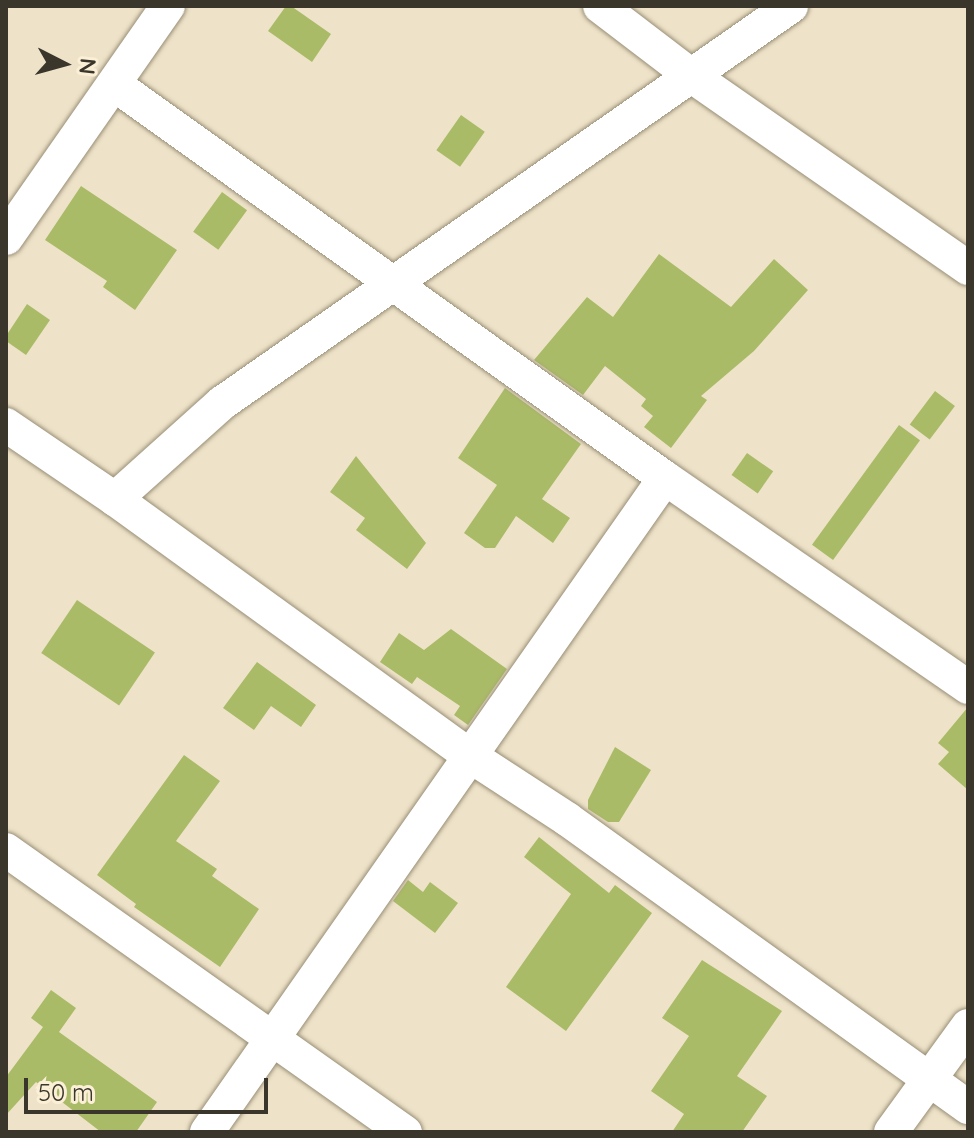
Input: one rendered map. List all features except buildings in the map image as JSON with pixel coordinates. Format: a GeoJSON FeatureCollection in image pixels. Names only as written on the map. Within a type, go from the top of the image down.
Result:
{"type":"FeatureCollection","features":[{"type":"Feature","properties":{"kind":"street"},"geometry":{"type":"LineString","coordinates":[[6,238],[168,6]]}},
{"type":"Feature","properties":{"kind":"street"},"geometry":{"type":"LineString","coordinates":[[600,6],[689,74],[968,268]]}},
{"type":"Feature","properties":{"kind":"street"},"geometry":{"type":"LineString","coordinates":[[115,499],[222,403],[397,283],[689,74],[791,6]]}},
{"type":"Feature","properties":{"kind":"street"},"geometry":{"type":"LineString","coordinates":[[114,84],[397,283],[665,478],[968,687]]}},
{"type":"Feature","properties":{"kind":"street"},"geometry":{"type":"LineString","coordinates":[[6,425],[115,499],[472,757],[567,819],[968,1107]]}},
{"type":"Feature","properties":{"kind":"street"},"geometry":{"type":"LineString","coordinates":[[207,1132],[665,478]]}},
{"type":"Feature","properties":{"kind":"street"},"geometry":{"type":"LineString","coordinates":[[6,850],[405,1132]]}},
{"type":"Feature","properties":{"kind":"street"},"geometry":{"type":"LineString","coordinates":[[891,1132],[927,1078],[968,1026]]}}]}
